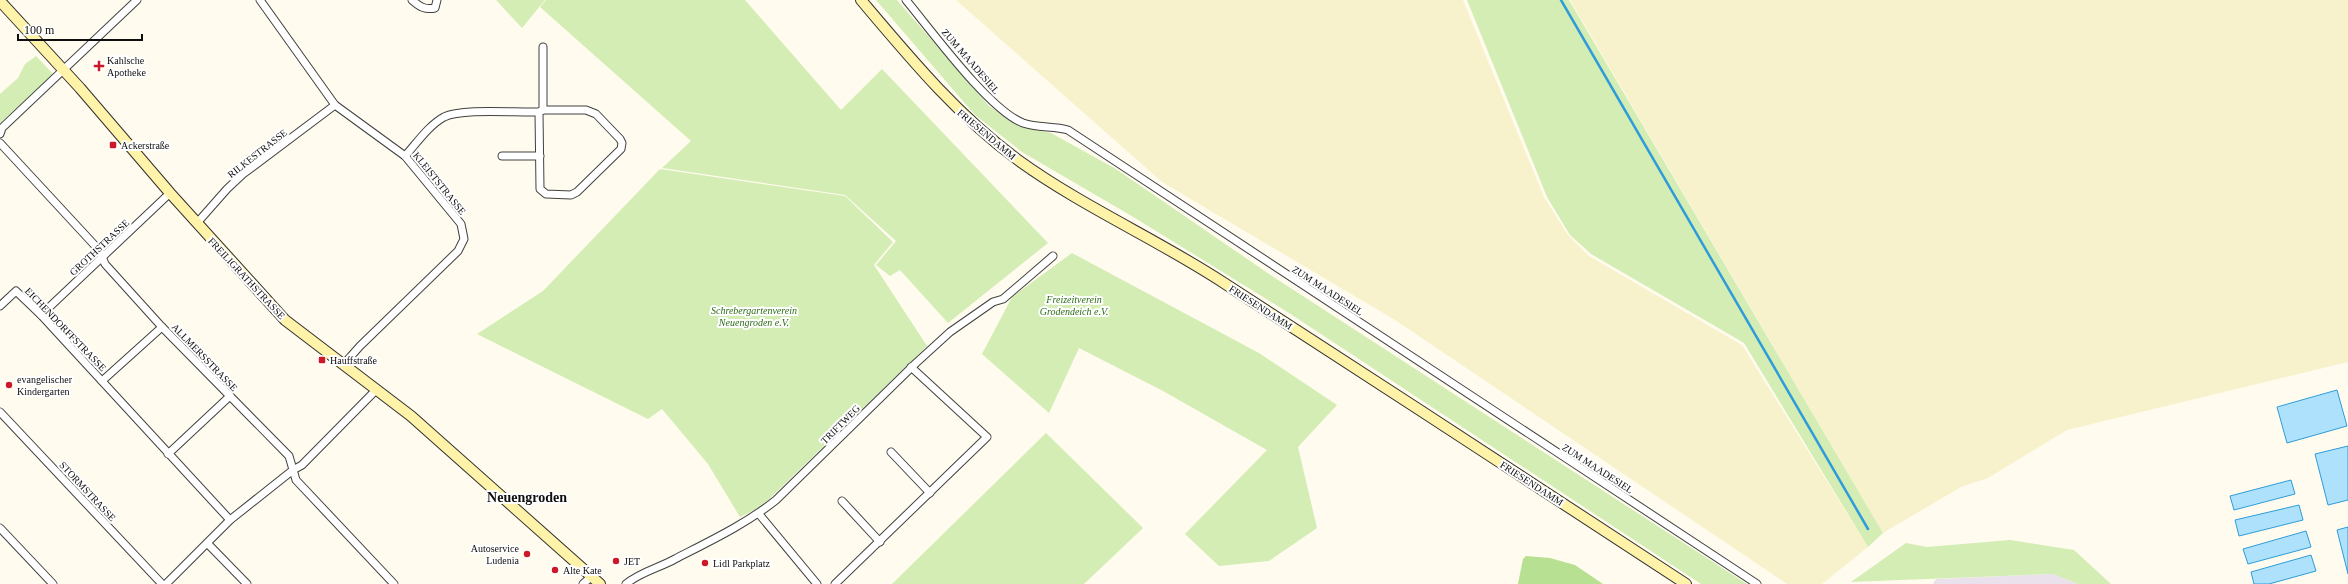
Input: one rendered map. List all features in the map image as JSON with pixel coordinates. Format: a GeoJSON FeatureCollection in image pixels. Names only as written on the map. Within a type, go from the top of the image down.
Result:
{"type":"FeatureCollection","features":[{"type":"Feature","properties":{"kind":"main road","name":"FRIESENDAMM"},"geometry":{"type":"LineString","coordinates":[[861,0],[923,72],[968,119],[1018,160],[1072,195],[1215,277],[1686,584]]}},
{"type":"Feature","properties":{"kind":"main road","name":"FREILIGRATHSTRASSE"},"geometry":{"type":"LineString","coordinates":[[0,1],[64,70],[170,193],[285,320],[411,416],[600,584]]}},
{"type":"Feature","properties":{"kind":"street"},"geometry":{"type":"LineString","coordinates":[[0,134],[2,128],[137,0]]}},
{"type":"Feature","properties":{"kind":"street","name":"KLEISTSTRASSE"},"geometry":{"type":"LineString","coordinates":[[260,0],[335,105],[405,156],[461,224],[464,239],[458,251],[360,346],[344,364]]}},
{"type":"Feature","properties":{"kind":"street"},"geometry":{"type":"LineString","coordinates":[[412,0],[422,8],[428,9],[435,8],[437,0]]}},
{"type":"Feature","properties":{"kind":"street","name":"ZUM MAADESIEL"},"geometry":{"type":"LineString","coordinates":[[906,0],[979,87],[1017,120],[1034,126],[1068,130],[1757,584]]}},
{"type":"Feature","properties":{"kind":"street"},"geometry":{"type":"LineString","coordinates":[[405,156],[433,126],[444,117],[458,113],[541,111],[586,110],[596,114],[622,143],[621,149],[577,192],[571,195],[546,194],[540,189],[540,156],[541,111],[543,46]]}},
{"type":"Feature","properties":{"kind":"street","name":"RILKESTRASSE"},"geometry":{"type":"LineString","coordinates":[[197,223],[227,188],[335,105]]}},
{"type":"Feature","properties":{"kind":"street","name":"ALLMERSSTRASSE"},"geometry":{"type":"LineString","coordinates":[[0,143],[100,251],[104,258],[105,264],[162,327],[288,456],[296,480],[394,584]]}},
{"type":"Feature","properties":{"kind":"street"},"geometry":{"type":"LineString","coordinates":[[502,156],[540,156]]}},
{"type":"Feature","properties":{"kind":"street","name":"GROTHSTRASSE"},"geometry":{"type":"LineString","coordinates":[[41,315],[104,258],[170,193]]}},
{"type":"Feature","properties":{"kind":"street","name":"TRIFTWEG"},"geometry":{"type":"LineString","coordinates":[[626,584],[759,514],[776,500],[911,367],[950,332],[993,302],[1002,298],[1053,256]]}},
{"type":"Feature","properties":{"kind":"street","name":"EICHENDORFFSTRASSE"},"geometry":{"type":"LineString","coordinates":[[0,306],[16,291],[41,315],[230,520]]}},
{"type":"Feature","properties":{"kind":"street","name":"EICHENDORFFSTRASSE"},"geometry":{"type":"LineString","coordinates":[[102,381],[162,327]]}},
{"type":"Feature","properties":{"kind":"street"},"geometry":{"type":"LineString","coordinates":[[835,584],[987,437],[911,367]]}},
{"type":"Feature","properties":{"kind":"street"},"geometry":{"type":"LineString","coordinates":[[166,584],[208,544],[230,520],[293,470],[302,465],[377,389]]}},
{"type":"Feature","properties":{"kind":"street"},"geometry":{"type":"LineString","coordinates":[[168,454],[230,396]]}},
{"type":"Feature","properties":{"kind":"street","name":"STORMSTRASSE"},"geometry":{"type":"LineString","coordinates":[[0,412],[162,584]]}},
{"type":"Feature","properties":{"kind":"street"},"geometry":{"type":"LineString","coordinates":[[891,452],[930,493]]}},
{"type":"Feature","properties":{"kind":"street"},"geometry":{"type":"LineString","coordinates":[[842,501],[880,542]]}},
{"type":"Feature","properties":{"kind":"street"},"geometry":{"type":"LineString","coordinates":[[759,514],[817,584]]}},
{"type":"Feature","properties":{"kind":"street"},"geometry":{"type":"LineString","coordinates":[[0,528],[53,584]]}},
{"type":"Feature","properties":{"kind":"street"},"geometry":{"type":"LineString","coordinates":[[208,544],[246,584]]}},
{"type":"Feature","properties":{"kind":"street"},"geometry":{"type":"LineString","coordinates":[[584,584],[592,577]]}},
{"type":"Feature","properties":{"kind":"shaded area"},"geometry":{"type":"Polygon","coordinates":[[[956,0],[1463,0],[1544,197],[1568,235],[1589,256],[1742,345],[1868,547],[1822,584],[1787,584],[1395,320],[1162,182],[956,0]]]}},
{"type":"Feature","properties":{"kind":"shaded area"},"geometry":{"type":"Polygon","coordinates":[[[1570,0],[2348,0],[2348,362],[2067,430],[1988,478],[1961,487],[1883,533],[1570,0]]]}},
{"type":"Feature","properties":{"kind":"shaded area"},"geometry":{"type":"Polygon","coordinates":[[[2053,574],[2078,584],[1933,584],[1936,579],[2053,574]]]}},
{"type":"Feature","properties":{"kind":"green space"},"geometry":{"type":"Polygon","coordinates":[[[496,0],[545,0],[522,28],[496,0]]]}},
{"type":"Feature","properties":{"kind":"green space"},"geometry":{"type":"Polygon","coordinates":[[[546,0],[745,0],[841,110],[882,69],[1048,243],[948,323],[900,270],[890,276],[876,265],[896,241],[845,195],[662,168],[691,141],[540,7],[546,0]]]}},
{"type":"Feature","properties":{"kind":"green space"},"geometry":{"type":"Polygon","coordinates":[[[876,0],[897,0],[989,106],[1020,127],[1051,133],[1116,169],[1272,276],[1747,584],[1701,584],[1289,313],[1135,218],[1022,152],[975,115],[876,0]]]}},
{"type":"Feature","properties":{"kind":"green space"},"geometry":{"type":"Polygon","coordinates":[[[1467,0],[1569,0],[1883,533],[1868,547],[1744,343],[1591,254],[1570,235],[1547,197],[1467,0]]]}},
{"type":"Feature","properties":{"kind":"green space"},"geometry":{"type":"Polygon","coordinates":[[[36,56],[54,75],[0,123],[0,94],[18,78],[25,64],[36,56]]]}},
{"type":"Feature","properties":{"kind":"green space","name":"Schrebergartenverein Neuengroden e.V."},"geometry":{"type":"Polygon","coordinates":[[[660,169],[845,196],[893,242],[874,265],[927,346],[761,507],[740,517],[708,464],[662,409],[648,419],[477,334],[543,291],[660,169]]]}},
{"type":"Feature","properties":{"kind":"green space","name":"Freizeitverein Grodendeich e.V."},"geometry":{"type":"Polygon","coordinates":[[[1072,253],[1259,353],[1337,405],[1298,447],[1317,528],[1269,561],[1219,566],[1185,534],[1267,450],[1163,391],[1079,348],[1049,413],[982,354],[1012,297],[1072,253]]]}},
{"type":"Feature","properties":{"kind":"green space"},"geometry":{"type":"Polygon","coordinates":[[[1046,433],[1143,528],[1084,584],[892,584],[1046,433]]]}},
{"type":"Feature","properties":{"kind":"green space"},"geometry":{"type":"Polygon","coordinates":[[[2010,540],[2074,550],[2111,584],[2078,584],[2053,574],[1851,582],[1906,543],[1927,547],[2010,540]]]}},
{"type":"Feature","properties":{"kind":"green space"},"geometry":{"type":"Polygon","coordinates":[[[1526,556],[1550,558],[1575,565],[1603,584],[1518,584],[1523,559],[1526,556]]]}},
{"type":"Feature","properties":{"kind":"water"},"geometry":{"type":"Polygon","coordinates":[[[2337,390],[2347,426],[2287,443],[2277,407],[2337,390]]]}},
{"type":"Feature","properties":{"kind":"water"},"geometry":{"type":"Polygon","coordinates":[[[2348,446],[2348,500],[2328,505],[2315,454],[2348,446]]]}},
{"type":"Feature","properties":{"kind":"water"},"geometry":{"type":"Polygon","coordinates":[[[2291,480],[2295,494],[2234,510],[2230,496],[2291,480]]]}},
{"type":"Feature","properties":{"kind":"water"},"geometry":{"type":"Polygon","coordinates":[[[2299,505],[2303,520],[2239,536],[2235,520],[2299,505]]]}},
{"type":"Feature","properties":{"kind":"water"},"geometry":{"type":"Polygon","coordinates":[[[2348,527],[2348,574],[2337,530],[2348,527]]]}},
{"type":"Feature","properties":{"kind":"water"},"geometry":{"type":"Polygon","coordinates":[[[2306,531],[2311,547],[2248,564],[2243,549],[2306,531]]]}},
{"type":"Feature","properties":{"kind":"water"},"geometry":{"type":"Polygon","coordinates":[[[2311,555],[2316,571],[2269,584],[2254,584],[2251,572],[2311,555]]]}},
{"type":"Feature","properties":{"kind":"waterway"},"geometry":{"type":"LineString","coordinates":[[1561,0],[1868,529]]}},
{"type":"Feature","properties":{"kind":"place","name":"Kahlsche Apotheke"},"geometry":{"type":"Point","coordinates":[99,66]}},
{"type":"Feature","properties":{"kind":"place","name":"Ackerstraße"},"geometry":{"type":"Point","coordinates":[113,145]}},
{"type":"Feature","properties":{"kind":"place","name":"Hauffstraße"},"geometry":{"type":"Point","coordinates":[322,360]}},
{"type":"Feature","properties":{"kind":"place","name":"evangelischer Kindergarten"},"geometry":{"type":"Point","coordinates":[9,385]}},
{"type":"Feature","properties":{"kind":"place","name":"Autoservice Ludenia"},"geometry":{"type":"Point","coordinates":[527,554]}},
{"type":"Feature","properties":{"kind":"place","name":"JET"},"geometry":{"type":"Point","coordinates":[616,561]}},
{"type":"Feature","properties":{"kind":"place","name":"Lidl Parkplatz"},"geometry":{"type":"Point","coordinates":[705,563]}},
{"type":"Feature","properties":{"kind":"place","name":"Alte Kate"},"geometry":{"type":"Point","coordinates":[555,570]}},
{"type":"Feature","properties":{"kind":"district","name":"Neuengroden"},"geometry":{"type":"Point","coordinates":[527,497]}}]}
